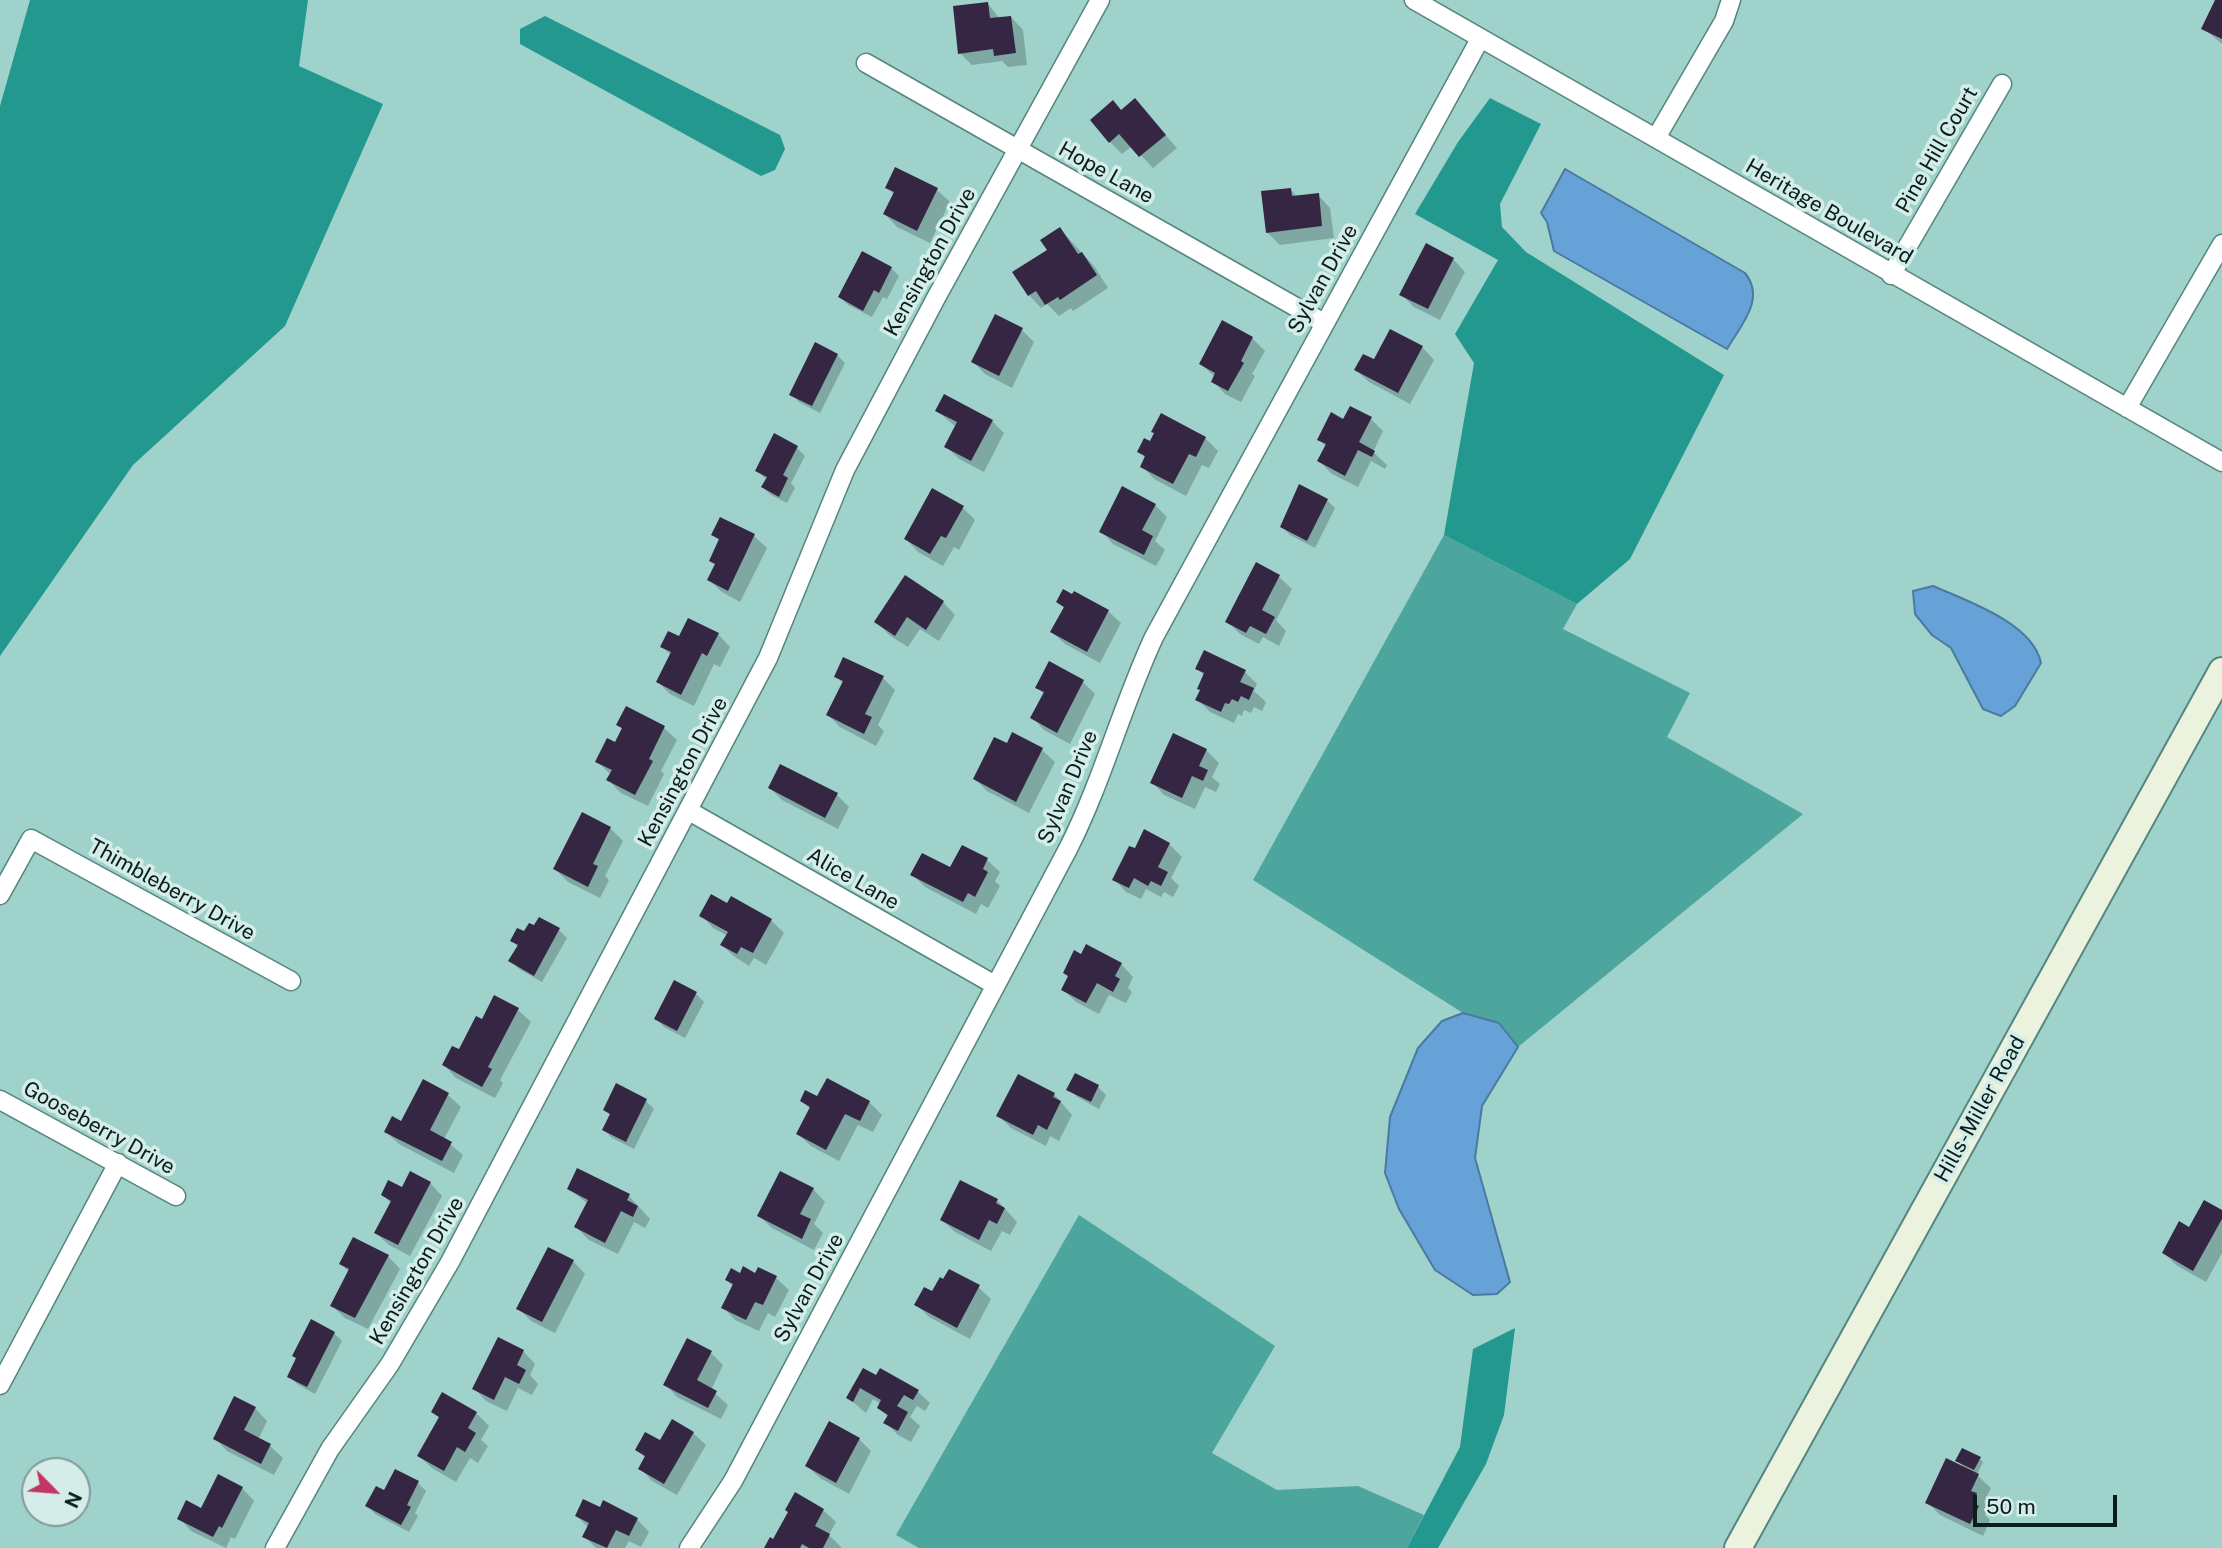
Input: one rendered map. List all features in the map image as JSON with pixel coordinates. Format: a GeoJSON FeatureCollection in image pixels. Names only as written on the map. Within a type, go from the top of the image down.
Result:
{"type":"FeatureCollection","features":[{"type":"Feature","properties":{"kind":"street","name":"Kensington Drive"},"geometry":{"type":"LineString","coordinates":[[275,1548],[330,1449],[390,1364],[430,1300],[768,658],[845,470],[1100,0]]}},
{"type":"Feature","properties":{"kind":"street","name":"Heritage Boulevard"},"geometry":{"type":"LineString","coordinates":[[1414,0],[2222,462]]}},
{"type":"Feature","properties":{"kind":"street"},"geometry":{"type":"LineString","coordinates":[[1656,138],[1724,20],[1731,0]]}},
{"type":"Feature","properties":{"kind":"street","name":"Sylvan Drive"},"geometry":{"type":"LineString","coordinates":[[689,1548],[733,1481],[1075,835],[1090,803],[1132,686],[1154,637],[1480,39]]}},
{"type":"Feature","properties":{"kind":"street","name":"Hope Lane"},"geometry":{"type":"LineString","coordinates":[[866,63],[1324,323]]}},
{"type":"Feature","properties":{"kind":"street","name":"Pine Hill Court"},"geometry":{"type":"LineString","coordinates":[[1891,275],[2001,84]]}},
{"type":"Feature","properties":{"kind":"street"},"geometry":{"type":"LineString","coordinates":[[2127,408],[2222,244]]}},
{"type":"Feature","properties":{"kind":"street","name":"Hills-Miller Road"},"geometry":{"type":"LineString","coordinates":[[1738,1548],[2222,671]]}},
{"type":"Feature","properties":{"kind":"street","name":"Alice Lane"},"geometry":{"type":"LineString","coordinates":[[689,811],[995,985]]}},
{"type":"Feature","properties":{"kind":"street","name":"Thimbleberry Drive"},"geometry":{"type":"LineString","coordinates":[[0,895],[31,838],[291,981]]}},
{"type":"Feature","properties":{"kind":"street","name":"Gooseberry Drive"},"geometry":{"type":"LineString","coordinates":[[0,1100],[176,1196]]}},
{"type":"Feature","properties":{"kind":"street"},"geometry":{"type":"LineString","coordinates":[[0,1385],[118,1163]]}},
{"type":"Feature","properties":{"kind":"shaded area"},"geometry":{"type":"Polygon","coordinates":[[[30,0],[308,0],[299,66],[383,104],[285,326],[133,465],[0,656],[0,106],[30,0]]]}},
{"type":"Feature","properties":{"kind":"shaded area"},"geometry":{"type":"Polygon","coordinates":[[[545,16],[780,135],[785,149],[775,170],[761,176],[520,44],[520,29],[545,16]]]}},
{"type":"Feature","properties":{"kind":"shaded area"},"geometry":{"type":"Polygon","coordinates":[[[1490,98],[1541,124],[1500,204],[1502,227],[1526,252],[1724,375],[1630,559],[1577,604],[1444,535],[1474,363],[1455,334],[1498,260],[1415,214],[1458,142],[1490,98]]]}},
{"type":"Feature","properties":{"kind":"shaded area"},"geometry":{"type":"Polygon","coordinates":[[[1565,169],[1745,273],[1751,283],[1752,302],[1727,349],[1554,251],[1547,222],[1541,213],[1565,169]]]}},
{"type":"Feature","properties":{"kind":"shaded area"},"geometry":{"type":"Polygon","coordinates":[[[1444,535],[1577,604],[1563,629],[1690,693],[1667,737],[1803,814],[1518,1047],[1499,1023],[1463,1013],[1253,880],[1444,535]]]}},
{"type":"Feature","properties":{"kind":"shaded area"},"geometry":{"type":"Polygon","coordinates":[[[1933,586],[1997,615],[2026,636],[2035,649],[2041,663],[2015,706],[2001,716],[1983,709],[1951,648],[1932,635],[1915,614],[1913,591],[1933,586]]]}},
{"type":"Feature","properties":{"kind":"shaded area"},"geometry":{"type":"Polygon","coordinates":[[[1463,1013],[1499,1023],[1518,1047],[1482,1106],[1475,1158],[1510,1282],[1497,1294],[1473,1295],[1435,1270],[1399,1209],[1385,1173],[1390,1117],[1418,1048],[1442,1021],[1463,1013]]]}},
{"type":"Feature","properties":{"kind":"shaded area"},"geometry":{"type":"Polygon","coordinates":[[[1079,1215],[1275,1346],[1212,1453],[1277,1490],[1358,1486],[1424,1515],[1407,1548],[919,1548],[896,1535],[1079,1215]]]}},
{"type":"Feature","properties":{"kind":"shaded area"},"geometry":{"type":"Polygon","coordinates":[[[1515,1328],[1504,1415],[1486,1464],[1438,1548],[1407,1548],[1460,1447],[1473,1349],[1515,1328]]]}},
{"type":"Feature","properties":{"kind":"building"},"geometry":{"type":"Polygon","coordinates":[[[2215,0],[2222,0],[2222,39],[2201,29],[2215,0]]]}},
{"type":"Feature","properties":{"kind":"building"},"geometry":{"type":"Polygon","coordinates":[[[988,2],[990,18],[1011,16],[1016,53],[994,56],[993,49],[958,54],[953,6],[988,2]]]}},
{"type":"Feature","properties":{"kind":"building"},"geometry":{"type":"Polygon","coordinates":[[[1135,98],[1166,135],[1139,157],[1119,134],[1109,143],[1090,120],[1113,100],[1121,110],[1135,98]]]}},
{"type":"Feature","properties":{"kind":"building"},"geometry":{"type":"Polygon","coordinates":[[[895,167],[938,188],[917,231],[883,214],[894,192],[885,188],[895,167]]]}},
{"type":"Feature","properties":{"kind":"building"},"geometry":{"type":"Polygon","coordinates":[[[1291,188],[1292,196],[1319,193],[1322,226],[1266,233],[1261,191],[1291,188]]]}},
{"type":"Feature","properties":{"kind":"building"},"geometry":{"type":"Polygon","coordinates":[[[1060,227],[1078,254],[1082,252],[1097,275],[1060,300],[1058,297],[1045,305],[1036,291],[1028,296],[1012,272],[1047,250],[1040,240],[1060,227]]]}},
{"type":"Feature","properties":{"kind":"building"},"geometry":{"type":"Polygon","coordinates":[[[1426,243],[1454,258],[1428,309],[1399,295],[1426,243]]]}},
{"type":"Feature","properties":{"kind":"building"},"geometry":{"type":"Polygon","coordinates":[[[862,251],[892,267],[879,293],[874,290],[863,311],[838,297],[862,251]]]}},
{"type":"Feature","properties":{"kind":"building"},"geometry":{"type":"Polygon","coordinates":[[[995,314],[1023,328],[999,376],[971,362],[995,314]]]}},
{"type":"Feature","properties":{"kind":"building"},"geometry":{"type":"Polygon","coordinates":[[[1222,320],[1253,337],[1241,361],[1244,363],[1228,391],[1211,382],[1215,373],[1199,364],[1222,320]]]}},
{"type":"Feature","properties":{"kind":"building"},"geometry":{"type":"Polygon","coordinates":[[[1390,329],[1423,346],[1398,393],[1354,370],[1363,354],[1374,359],[1390,329]]]}},
{"type":"Feature","properties":{"kind":"building"},"geometry":{"type":"Polygon","coordinates":[[[815,342],[838,354],[812,406],[789,395],[815,342]]]}},
{"type":"Feature","properties":{"kind":"building"},"geometry":{"type":"Polygon","coordinates":[[[944,394],[993,420],[971,461],[944,447],[957,422],[935,411],[944,394]]]}},
{"type":"Feature","properties":{"kind":"building"},"geometry":{"type":"Polygon","coordinates":[[[1350,406],[1372,417],[1359,442],[1375,451],[1372,457],[1358,450],[1345,476],[1317,461],[1326,444],[1317,440],[1331,412],[1343,419],[1350,406]]]}},
{"type":"Feature","properties":{"kind":"building"},"geometry":{"type":"Polygon","coordinates":[[[1161,413],[1206,437],[1196,457],[1189,454],[1173,484],[1140,467],[1145,456],[1137,452],[1144,438],[1150,441],[1154,433],[1151,432],[1161,413]]]}},
{"type":"Feature","properties":{"kind":"building"},"geometry":{"type":"Polygon","coordinates":[[[774,433],[798,446],[783,475],[788,478],[779,497],[761,487],[767,477],[755,471],[774,433]]]}},
{"type":"Feature","properties":{"kind":"building"},"geometry":{"type":"Polygon","coordinates":[[[1299,484],[1328,499],[1307,541],[1280,527],[1299,484]]]}},
{"type":"Feature","properties":{"kind":"building"},"geometry":{"type":"Polygon","coordinates":[[[1122,486],[1156,504],[1142,530],[1153,536],[1144,555],[1099,532],[1122,486]]]}},
{"type":"Feature","properties":{"kind":"building"},"geometry":{"type":"Polygon","coordinates":[[[932,488],[964,506],[946,538],[941,536],[930,554],[904,539],[932,488]]]}},
{"type":"Feature","properties":{"kind":"building"},"geometry":{"type":"Polygon","coordinates":[[[720,517],[755,534],[728,591],[707,580],[715,564],[709,561],[719,539],[711,535],[720,517]]]}},
{"type":"Feature","properties":{"kind":"building"},"geometry":{"type":"Polygon","coordinates":[[[1256,562],[1280,575],[1262,610],[1275,617],[1266,634],[1250,626],[1246,633],[1225,622],[1256,562]]]}},
{"type":"Feature","properties":{"kind":"building"},"geometry":{"type":"Polygon","coordinates":[[[905,575],[944,601],[926,630],[907,617],[895,636],[874,622],[905,575]]]}},
{"type":"Feature","properties":{"kind":"building"},"geometry":{"type":"Polygon","coordinates":[[[1063,589],[1072,594],[1074,591],[1109,610],[1087,652],[1050,632],[1064,607],[1056,602],[1063,589]]]}},
{"type":"Feature","properties":{"kind":"building"},"geometry":{"type":"Polygon","coordinates":[[[688,618],[719,633],[707,656],[702,653],[681,695],[656,682],[671,652],[660,647],[668,631],[679,636],[688,618]]]}},
{"type":"Feature","properties":{"kind":"building"},"geometry":{"type":"Polygon","coordinates":[[[1204,650],[1246,670],[1240,682],[1254,688],[1249,700],[1241,696],[1238,702],[1232,699],[1229,704],[1225,703],[1221,712],[1195,700],[1204,673],[1195,669],[1204,650]]]}},
{"type":"Feature","properties":{"kind":"building"},"geometry":{"type":"Polygon","coordinates":[[[843,657],[884,676],[865,714],[872,717],[864,734],[826,715],[843,681],[834,677],[843,657]]]}},
{"type":"Feature","properties":{"kind":"building"},"geometry":{"type":"Polygon","coordinates":[[[1049,661],[1084,680],[1057,733],[1030,718],[1044,692],[1035,688],[1049,661]]]}},
{"type":"Feature","properties":{"kind":"building"},"geometry":{"type":"Polygon","coordinates":[[[626,706],[665,726],[649,759],[653,761],[635,795],[606,780],[612,770],[595,762],[607,738],[615,742],[622,728],[616,725],[626,706]]]}},
{"type":"Feature","properties":{"kind":"building"},"geometry":{"type":"Polygon","coordinates":[[[1012,732],[1043,748],[1016,802],[973,779],[994,737],[1007,743],[1012,732]]]}},
{"type":"Feature","properties":{"kind":"building"},"geometry":{"type":"Polygon","coordinates":[[[1173,733],[1207,749],[1199,766],[1208,770],[1203,781],[1192,776],[1182,798],[1150,783],[1173,733]]]}},
{"type":"Feature","properties":{"kind":"building"},"geometry":{"type":"Polygon","coordinates":[[[780,764],[838,793],[825,818],[768,788],[780,764]]]}},
{"type":"Feature","properties":{"kind":"building"},"geometry":{"type":"Polygon","coordinates":[[[582,812],[611,827],[593,864],[598,866],[588,887],[553,869],[582,812]]]}},
{"type":"Feature","properties":{"kind":"building"},"geometry":{"type":"Polygon","coordinates":[[[1144,829],[1170,843],[1158,867],[1168,872],[1161,886],[1151,881],[1148,886],[1134,878],[1129,888],[1112,880],[1129,846],[1135,848],[1144,829]]]}},
{"type":"Feature","properties":{"kind":"building"},"geometry":{"type":"Polygon","coordinates":[[[962,845],[988,858],[983,869],[988,872],[975,897],[968,893],[963,902],[910,875],[922,853],[950,867],[962,845]]]}},
{"type":"Feature","properties":{"kind":"building"},"geometry":{"type":"Polygon","coordinates":[[[711,894],[727,903],[731,896],[772,919],[753,953],[741,947],[737,954],[720,945],[728,932],[699,916],[711,894]]]}},
{"type":"Feature","properties":{"kind":"building"},"geometry":{"type":"Polygon","coordinates":[[[539,917],[560,928],[534,976],[508,961],[518,945],[510,941],[517,928],[524,931],[529,923],[534,925],[539,917]]]}},
{"type":"Feature","properties":{"kind":"building"},"geometry":{"type":"Polygon","coordinates":[[[1086,944],[1122,963],[1115,976],[1120,979],[1113,992],[1097,983],[1086,1003],[1061,990],[1068,976],[1063,973],[1074,950],[1081,954],[1086,944]]]}},
{"type":"Feature","properties":{"kind":"building"},"geometry":{"type":"Polygon","coordinates":[[[674,980],[697,992],[677,1031],[654,1019],[674,980]]]}},
{"type":"Feature","properties":{"kind":"building"},"geometry":{"type":"Polygon","coordinates":[[[494,995],[519,1008],[488,1067],[492,1069],[482,1087],[442,1065],[452,1046],[459,1049],[476,1016],[482,1019],[494,995]]]}},
{"type":"Feature","properties":{"kind":"building"},"geometry":{"type":"Polygon","coordinates":[[[1075,1073],[1099,1085],[1091,1102],[1066,1090],[1075,1073]]]}},
{"type":"Feature","properties":{"kind":"building"},"geometry":{"type":"Polygon","coordinates":[[[1018,1074],[1055,1093],[1053,1097],[1061,1101],[1047,1130],[1038,1125],[1033,1135],[996,1116],[1018,1074]]]}},
{"type":"Feature","properties":{"kind":"building"},"geometry":{"type":"Polygon","coordinates":[[[827,1078],[870,1101],[860,1121],[845,1114],[826,1150],[796,1134],[810,1107],[800,1101],[805,1090],[817,1096],[827,1078]]]}},
{"type":"Feature","properties":{"kind":"building"},"geometry":{"type":"Polygon","coordinates":[[[423,1079],[449,1093],[430,1130],[452,1142],[442,1161],[384,1132],[392,1116],[401,1121],[423,1079]]]}},
{"type":"Feature","properties":{"kind":"building"},"geometry":{"type":"Polygon","coordinates":[[[616,1083],[647,1099],[626,1142],[602,1130],[610,1114],[603,1110],[616,1083]]]}},
{"type":"Feature","properties":{"kind":"building"},"geometry":{"type":"Polygon","coordinates":[[[577,1168],[630,1194],[627,1200],[638,1206],[633,1217],[621,1211],[605,1243],[574,1227],[588,1200],[567,1189],[577,1168]]]}},
{"type":"Feature","properties":{"kind":"building"},"geometry":{"type":"Polygon","coordinates":[[[410,1171],[431,1182],[398,1245],[374,1233],[391,1201],[381,1195],[388,1180],[402,1187],[410,1171]]]}},
{"type":"Feature","properties":{"kind":"building"},"geometry":{"type":"Polygon","coordinates":[[[780,1171],[814,1188],[800,1214],[811,1219],[802,1239],[757,1216],[780,1171]]]}},
{"type":"Feature","properties":{"kind":"building"},"geometry":{"type":"Polygon","coordinates":[[[960,1180],[998,1199],[996,1203],[1005,1208],[997,1224],[989,1220],[979,1240],[940,1220],[960,1180]]]}},
{"type":"Feature","properties":{"kind":"building"},"geometry":{"type":"Polygon","coordinates":[[[2204,1200],[2222,1210],[2222,1219],[2193,1271],[2162,1253],[2179,1221],[2189,1227],[2204,1200]]]}},
{"type":"Feature","properties":{"kind":"building"},"geometry":{"type":"Polygon","coordinates":[[[353,1237],[389,1255],[355,1318],[330,1306],[349,1269],[339,1264],[353,1237]]]}},
{"type":"Feature","properties":{"kind":"building"},"geometry":{"type":"Polygon","coordinates":[[[548,1247],[574,1260],[542,1322],[516,1309],[548,1247]]]}},
{"type":"Feature","properties":{"kind":"building"},"geometry":{"type":"Polygon","coordinates":[[[743,1266],[755,1273],[758,1267],[777,1276],[763,1305],[755,1302],[746,1320],[721,1308],[733,1284],[725,1280],[731,1268],[740,1273],[743,1266]]]}},
{"type":"Feature","properties":{"kind":"building"},"geometry":{"type":"Polygon","coordinates":[[[949,1269],[980,1285],[957,1328],[914,1305],[924,1287],[932,1291],[940,1277],[943,1279],[949,1269]]]}},
{"type":"Feature","properties":{"kind":"building"},"geometry":{"type":"Polygon","coordinates":[[[311,1319],[335,1332],[307,1387],[287,1377],[296,1358],[292,1356],[311,1319]]]}},
{"type":"Feature","properties":{"kind":"building"},"geometry":{"type":"Polygon","coordinates":[[[498,1337],[524,1350],[517,1365],[526,1370],[519,1384],[505,1377],[494,1400],[472,1389],[498,1337]]]}},
{"type":"Feature","properties":{"kind":"building"},"geometry":{"type":"Polygon","coordinates":[[[687,1338],[712,1351],[697,1380],[717,1391],[708,1408],[663,1385],[687,1338]]]}},
{"type":"Feature","properties":{"kind":"building"},"geometry":{"type":"Polygon","coordinates":[[[863,1368],[876,1375],[880,1368],[919,1390],[913,1400],[904,1395],[897,1406],[908,1412],[898,1431],[883,1423],[888,1415],[877,1408],[881,1400],[860,1388],[853,1402],[846,1398],[863,1368]]]}},
{"type":"Feature","properties":{"kind":"building"},"geometry":{"type":"Polygon","coordinates":[[[442,1392],[477,1412],[468,1428],[476,1433],[465,1452],[457,1447],[444,1471],[417,1456],[439,1417],[431,1412],[442,1392]]]}},
{"type":"Feature","properties":{"kind":"building"},"geometry":{"type":"Polygon","coordinates":[[[234,1396],[256,1407],[244,1430],[271,1444],[261,1464],[213,1439],[234,1396]]]}},
{"type":"Feature","properties":{"kind":"building"},"geometry":{"type":"Polygon","coordinates":[[[672,1419],[694,1432],[664,1484],[638,1469],[645,1456],[635,1450],[645,1432],[660,1440],[672,1419]]]}},
{"type":"Feature","properties":{"kind":"building"},"geometry":{"type":"Polygon","coordinates":[[[829,1421],[860,1438],[836,1483],[805,1466],[829,1421]]]}},
{"type":"Feature","properties":{"kind":"building"},"geometry":{"type":"Polygon","coordinates":[[[1962,1448],[1981,1457],[1974,1470],[1955,1461],[1962,1448]]]}},
{"type":"Feature","properties":{"kind":"building"},"geometry":{"type":"Polygon","coordinates":[[[1946,1458],[1979,1474],[1971,1491],[1977,1493],[1973,1503],[1979,1506],[1970,1524],[1925,1503],[1946,1458]]]}},
{"type":"Feature","properties":{"kind":"building"},"geometry":{"type":"Polygon","coordinates":[[[395,1469],[419,1481],[407,1505],[411,1507],[401,1525],[365,1506],[376,1486],[384,1490],[395,1469]]]}},
{"type":"Feature","properties":{"kind":"building"},"geometry":{"type":"Polygon","coordinates":[[[218,1474],[243,1487],[222,1528],[219,1526],[213,1537],[177,1519],[186,1500],[201,1508],[218,1474]]]}},
{"type":"Feature","properties":{"kind":"building"},"geometry":{"type":"Polygon","coordinates":[[[795,1492],[824,1509],[815,1526],[830,1534],[823,1548],[809,1548],[802,1544],[800,1548],[764,1548],[770,1537],[773,1539],[788,1512],[785,1510],[795,1492]]]}},
{"type":"Feature","properties":{"kind":"building"},"geometry":{"type":"Polygon","coordinates":[[[583,1499],[600,1507],[603,1500],[638,1518],[629,1536],[616,1530],[607,1548],[582,1537],[589,1523],[575,1516],[583,1499]]]}}]}
